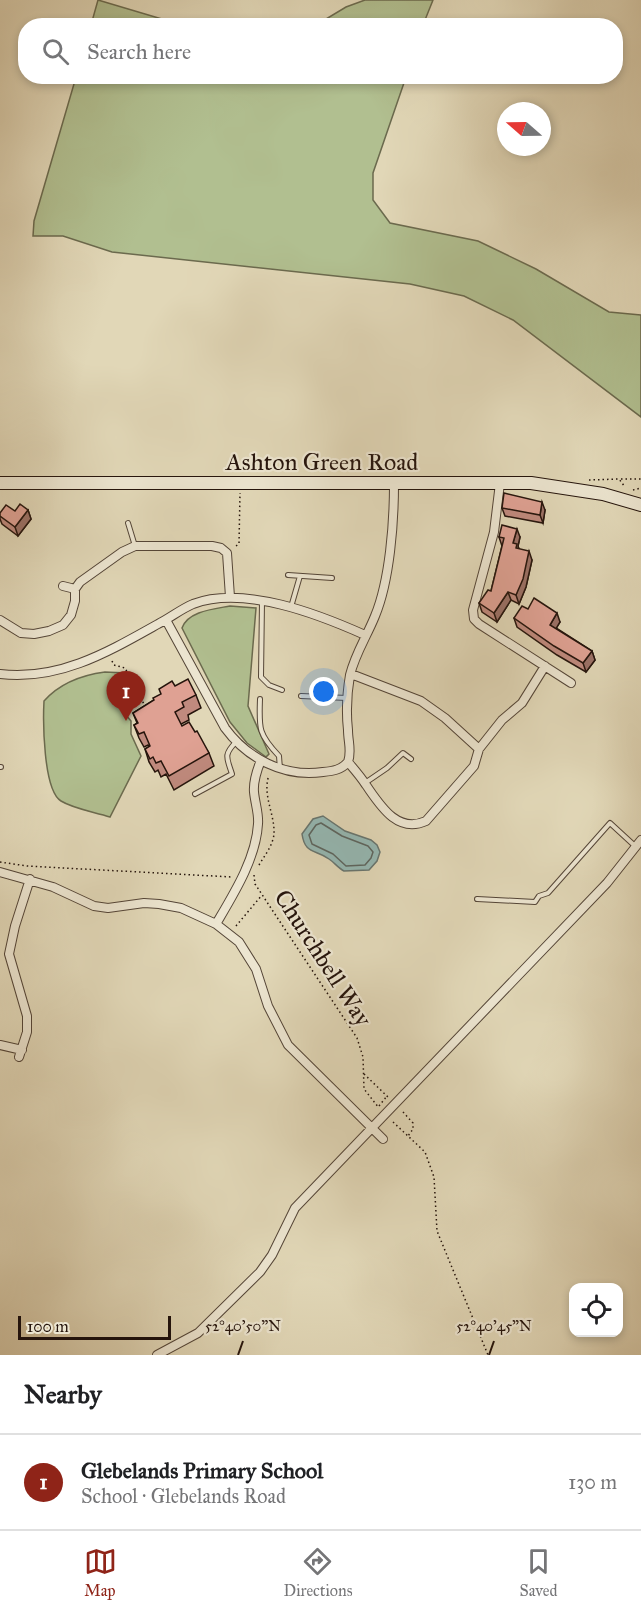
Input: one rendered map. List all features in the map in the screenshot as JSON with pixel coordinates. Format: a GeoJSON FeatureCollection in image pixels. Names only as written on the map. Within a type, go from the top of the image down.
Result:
{"type":"FeatureCollection","features":[{"type":"Feature","properties":{"kind":"street","name":"Ashton Green Road"},"geometry":{"type":"LineString","coordinates":[[0,483],[531,483],[603,494],[641,505]]}},
{"type":"Feature","properties":{"kind":"street"},"geometry":{"type":"LineString","coordinates":[[500,483],[494,532],[472,615],[479,624],[572,683]]}},
{"type":"Feature","properties":{"kind":"street"},"geometry":{"type":"LineString","coordinates":[[166,620],[225,728],[236,742],[261,760],[276,767],[314,774],[343,768],[351,754],[347,698],[351,674],[375,615],[390,553],[394,484]]}},
{"type":"Feature","properties":{"kind":"street"},"geometry":{"type":"LineString","coordinates":[[0,620],[21,633],[34,634],[63,625],[71,615],[75,602],[75,589],[80,582],[122,552],[135,546],[221,548],[227,553],[230,597]]}},
{"type":"Feature","properties":{"kind":"street"},"geometry":{"type":"LineString","coordinates":[[63,586],[75,589]]}},
{"type":"Feature","properties":{"kind":"street"},"geometry":{"type":"LineString","coordinates":[[0,674],[36,675],[54,672],[106,653],[193,604],[230,597],[262,600],[291,608],[365,636]]}},
{"type":"Feature","properties":{"kind":"street"},"geometry":{"type":"LineString","coordinates":[[348,762],[391,816],[409,825],[418,824],[434,814],[474,766],[479,749],[502,720],[522,703],[545,666]]}},
{"type":"Feature","properties":{"kind":"street"},"geometry":{"type":"LineString","coordinates":[[351,674],[421,700],[479,749]]}},
{"type":"Feature","properties":{"kind":"street"},"geometry":{"type":"LineString","coordinates":[[216,924],[242,877],[257,834],[259,822],[253,790],[261,760]]}},
{"type":"Feature","properties":{"kind":"street"},"geometry":{"type":"LineString","coordinates":[[157,1355],[198,1333],[260,1272],[272,1255],[295,1208],[371,1128],[381,1110],[607,882],[639,846]]}},
{"type":"Feature","properties":{"kind":"street"},"geometry":{"type":"LineString","coordinates":[[0,872],[53,887],[94,906],[108,908],[144,903],[159,904],[180,908],[216,924],[239,942],[256,969],[268,1006],[288,1045],[383,1139]]}},
{"type":"Feature","properties":{"kind":"street"},"geometry":{"type":"LineString","coordinates":[[0,1045],[20,1054],[27,1032],[27,1016],[5,954],[30,879]]}},
{"type":"Feature","properties":{"kind":"lane"},"geometry":{"type":"LineString","coordinates":[[128,523],[135,546]]}},
{"type":"Feature","properties":{"kind":"lane"},"geometry":{"type":"LineString","coordinates":[[288,575],[332,578]]}},
{"type":"Feature","properties":{"kind":"lane"},"geometry":{"type":"LineString","coordinates":[[291,608],[300,576]]}},
{"type":"Feature","properties":{"kind":"lane"},"geometry":{"type":"LineString","coordinates":[[262,600],[261,677],[269,685],[282,690]]}},
{"type":"Feature","properties":{"kind":"lane"},"geometry":{"type":"LineString","coordinates":[[301,696],[347,698]]}},
{"type":"Feature","properties":{"kind":"lane"},"geometry":{"type":"LineString","coordinates":[[260,699],[260,729],[270,747],[279,756],[276,767]]}},
{"type":"Feature","properties":{"kind":"lane"},"geometry":{"type":"LineString","coordinates":[[195,794],[232,774],[226,755],[236,742]]}},
{"type":"Feature","properties":{"kind":"lane"},"geometry":{"type":"LineString","coordinates":[[365,783],[387,768],[403,753],[411,759]]}},
{"type":"Feature","properties":{"kind":"lane"},"geometry":{"type":"LineString","coordinates":[[477,898],[535,902],[539,896],[548,893],[610,823],[639,846]]}},
{"type":"Feature","properties":{"kind":"path"},"geometry":{"type":"LineString","coordinates":[[619,479],[641,479]]}},
{"type":"Feature","properties":{"kind":"path"},"geometry":{"type":"LineString","coordinates":[[227,553],[240,544],[240,483]]}},
{"type":"Feature","properties":{"kind":"path"},"geometry":{"type":"LineString","coordinates":[[628,492],[641,488]]}},
{"type":"Feature","properties":{"kind":"path"},"geometry":{"type":"LineString","coordinates":[[106,653],[114,665],[124,668],[146,707]]}},
{"type":"Feature","properties":{"kind":"path","name":"Churchbell Way"},"geometry":{"type":"LineString","coordinates":[[276,767],[267,786],[274,836],[253,878],[255,885],[357,1038],[363,1057],[364,1089],[381,1110],[425,1152],[434,1177],[437,1231],[488,1355]]}},
{"type":"Feature","properties":{"kind":"path"},"geometry":{"type":"LineString","coordinates":[[0,862],[27,866],[242,877]]}},
{"type":"Feature","properties":{"kind":"path"},"geometry":{"type":"LineString","coordinates":[[230,934],[262,895]]}},
{"type":"Feature","properties":{"kind":"path"},"geometry":{"type":"LineString","coordinates":[[381,1110],[387,1096]]}},
{"type":"Feature","properties":{"kind":"green space"},"geometry":{"type":"Polygon","coordinates":[[[98,0],[158,18],[93,18],[98,0]]]}},
{"type":"Feature","properties":{"kind":"green space"},"geometry":{"type":"Polygon","coordinates":[[[365,0],[433,0],[426,18],[328,18],[346,7],[365,0]]]}},
{"type":"Feature","properties":{"kind":"green space"},"geometry":{"type":"Polygon","coordinates":[[[74,84],[404,84],[373,173],[373,200],[390,223],[478,241],[536,269],[609,312],[641,315],[641,417],[513,320],[464,296],[410,284],[112,252],[63,236],[33,236],[34,221],[74,84]]]}},
{"type":"Feature","properties":{"kind":"green space"},"geometry":{"type":"Polygon","coordinates":[[[230,606],[256,608],[248,706],[269,754],[266,757],[247,743],[230,722],[182,628],[185,622],[196,614],[230,606]]]}},
{"type":"Feature","properties":{"kind":"green space"},"geometry":{"type":"Polygon","coordinates":[[[105,672],[125,673],[138,700],[130,701],[126,715],[131,721],[131,734],[141,756],[110,817],[66,804],[55,794],[47,770],[44,738],[44,701],[57,689],[72,681],[105,672]]]}},
{"type":"Feature","properties":{"kind":"water"},"geometry":{"type":"Polygon","coordinates":[[[323,816],[345,831],[371,840],[377,845],[380,852],[377,861],[369,870],[344,871],[329,859],[308,849],[302,834],[313,819],[323,816]]]}},
{"type":"Feature","properties":{"kind":"building"},"geometry":{"type":"Polygon","coordinates":[[[504,493],[542,502],[540,515],[502,508],[504,493]]]}},
{"type":"Feature","properties":{"kind":"building"},"geometry":{"type":"Polygon","coordinates":[[[20,504],[28,510],[15,527],[0,516],[0,513],[6,505],[15,511],[20,504]]]}},
{"type":"Feature","properties":{"kind":"building"},"geometry":{"type":"Polygon","coordinates":[[[502,525],[517,529],[513,543],[517,544],[516,548],[529,551],[523,579],[516,595],[508,592],[494,613],[479,603],[488,590],[491,591],[504,538],[499,537],[502,525]]]}},
{"type":"Feature","properties":{"kind":"building"},"geometry":{"type":"Polygon","coordinates":[[[534,598],[557,613],[550,625],[592,651],[583,663],[514,618],[522,606],[528,609],[534,598]]]}},
{"type":"Feature","properties":{"kind":"building"},"geometry":{"type":"Polygon","coordinates":[[[188,679],[196,695],[182,702],[184,707],[175,712],[182,726],[189,722],[195,732],[197,731],[209,753],[169,776],[161,761],[156,763],[153,757],[150,759],[145,749],[150,746],[144,732],[139,734],[134,725],[138,723],[133,713],[161,694],[159,689],[172,681],[175,686],[188,679]]]}},
{"type":"Feature","properties":{"kind":"place","name":"Glebelands Primary School"},"geometry":{"type":"Point","coordinates":[126,721]}}]}
